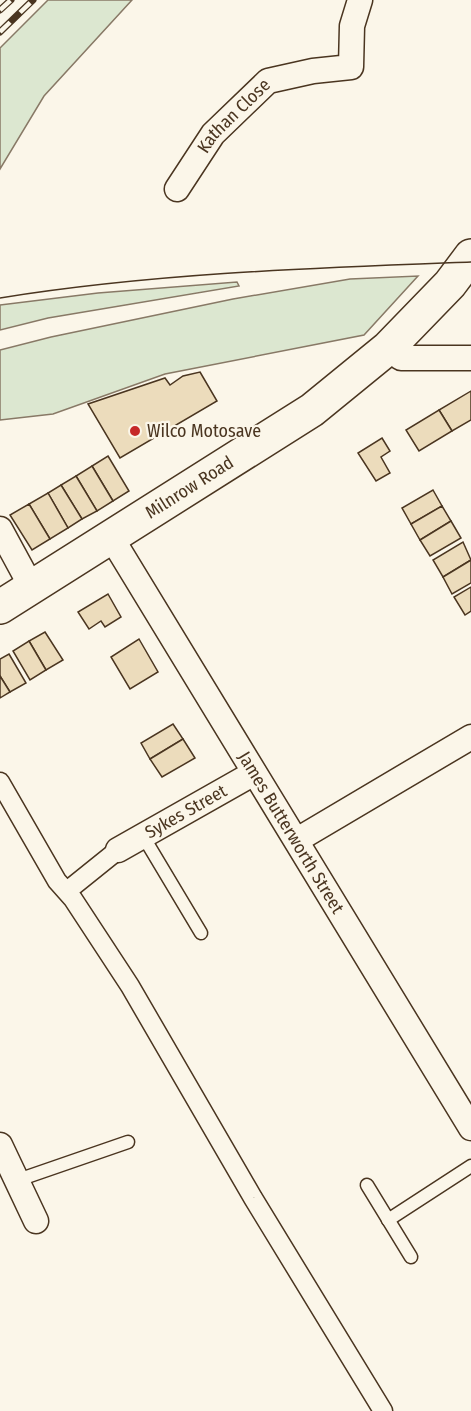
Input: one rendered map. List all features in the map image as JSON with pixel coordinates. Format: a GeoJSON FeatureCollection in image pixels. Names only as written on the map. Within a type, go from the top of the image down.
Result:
{"type":"FeatureCollection","features":[{"type":"Feature","properties":{"kind":"main road","name":"Milnrow Road"},"geometry":{"type":"LineString","coordinates":[[0,607],[312,410],[387,348],[450,284],[471,256]]}},
{"type":"Feature","properties":{"kind":"street","name":"Kathan Close"},"geometry":{"type":"LineString","coordinates":[[177,189],[213,134],[268,81],[313,71],[351,67],[352,26],[360,0]]}},
{"type":"Feature","properties":{"kind":"street"},"geometry":{"type":"LineString","coordinates":[[387,348],[401,358],[471,358]]}},
{"type":"Feature","properties":{"kind":"street"},"geometry":{"type":"LineString","coordinates":[[0,529],[32,588]]}},
{"type":"Feature","properties":{"kind":"street","name":"James Butterworth Street"},"geometry":{"type":"LineString","coordinates":[[111,537],[471,1128]]}},
{"type":"Feature","properties":{"kind":"street"},"geometry":{"type":"LineString","coordinates":[[297,840],[471,737]]}},
{"type":"Feature","properties":{"kind":"street","name":"Sykes Street"},"geometry":{"type":"LineString","coordinates":[[118,850],[254,773]]}},
{"type":"Feature","properties":{"kind":"street"},"geometry":{"type":"LineString","coordinates":[[0,782],[57,881],[67,891],[130,986],[253,1198],[383,1411]]}},
{"type":"Feature","properties":{"kind":"street"},"geometry":{"type":"LineString","coordinates":[[67,891],[118,850]]}},
{"type":"Feature","properties":{"kind":"street"},"geometry":{"type":"LineString","coordinates":[[0,1146],[36,1221]]}},
{"type":"Feature","properties":{"kind":"lane"},"geometry":{"type":"LineString","coordinates":[[143,836],[201,933]]}},
{"type":"Feature","properties":{"kind":"lane"},"geometry":{"type":"LineString","coordinates":[[18,1180],[128,1142]]}},
{"type":"Feature","properties":{"kind":"lane"},"geometry":{"type":"LineString","coordinates":[[388,1220],[471,1166]]}},
{"type":"Feature","properties":{"kind":"lane"},"geometry":{"type":"LineString","coordinates":[[367,1185],[411,1257]]}},
{"type":"Feature","properties":{"kind":"green space"},"geometry":{"type":"Polygon","coordinates":[[[48,0],[132,0],[44,96],[0,169],[0,48],[48,0]]]}},
{"type":"Feature","properties":{"kind":"green space"},"geometry":{"type":"Polygon","coordinates":[[[418,276],[364,335],[165,374],[53,414],[0,420],[0,350],[233,299],[350,279],[418,276]]]}},
{"type":"Feature","properties":{"kind":"green space"},"geometry":{"type":"Polygon","coordinates":[[[237,282],[239,286],[48,318],[0,330],[0,305],[98,293],[237,282]]]}},
{"type":"Feature","properties":{"kind":"building","name":"Wilco Motosave"},"geometry":{"type":"Polygon","coordinates":[[[200,372],[217,401],[120,458],[88,404],[165,378],[170,385],[183,376],[200,372]]]}},
{"type":"Feature","properties":{"kind":"building"},"geometry":{"type":"Polygon","coordinates":[[[471,391],[471,420],[452,431],[439,410],[471,391]]]}},
{"type":"Feature","properties":{"kind":"building"},"geometry":{"type":"Polygon","coordinates":[[[439,410],[452,431],[419,451],[406,430],[439,410]]]}},
{"type":"Feature","properties":{"kind":"building"},"geometry":{"type":"Polygon","coordinates":[[[382,438],[390,451],[381,457],[390,473],[376,481],[358,453],[382,438]]]}},
{"type":"Feature","properties":{"kind":"building"},"geometry":{"type":"Polygon","coordinates":[[[108,456],[129,491],[113,501],[92,466],[108,456]]]}},
{"type":"Feature","properties":{"kind":"building"},"geometry":{"type":"Polygon","coordinates":[[[92,466],[113,501],[97,511],[76,476],[92,466]]]}},
{"type":"Feature","properties":{"kind":"building"},"geometry":{"type":"Polygon","coordinates":[[[76,476],[97,511],[82,519],[61,485],[76,476]]]}},
{"type":"Feature","properties":{"kind":"building"},"geometry":{"type":"Polygon","coordinates":[[[61,485],[82,519],[68,528],[48,493],[61,485]]]}},
{"type":"Feature","properties":{"kind":"building"},"geometry":{"type":"Polygon","coordinates":[[[433,490],[442,506],[411,524],[402,508],[433,490]]]}},
{"type":"Feature","properties":{"kind":"building"},"geometry":{"type":"Polygon","coordinates":[[[48,493],[68,528],[50,539],[29,504],[48,493]]]}},
{"type":"Feature","properties":{"kind":"building"},"geometry":{"type":"Polygon","coordinates":[[[29,504],[50,539],[32,550],[10,515],[29,504]]]}},
{"type":"Feature","properties":{"kind":"building"},"geometry":{"type":"Polygon","coordinates":[[[442,506],[451,521],[420,540],[411,524],[442,506]]]}},
{"type":"Feature","properties":{"kind":"building"},"geometry":{"type":"Polygon","coordinates":[[[451,521],[461,538],[430,556],[420,540],[451,521]]]}},
{"type":"Feature","properties":{"kind":"building"},"geometry":{"type":"Polygon","coordinates":[[[463,542],[471,560],[443,577],[433,560],[463,542]]]}},
{"type":"Feature","properties":{"kind":"building"},"geometry":{"type":"Polygon","coordinates":[[[471,560],[471,583],[452,594],[443,577],[471,560]]]}},
{"type":"Feature","properties":{"kind":"building"},"geometry":{"type":"Polygon","coordinates":[[[471,587],[471,611],[465,615],[454,597],[471,587]]]}},
{"type":"Feature","properties":{"kind":"building"},"geometry":{"type":"Polygon","coordinates":[[[108,594],[121,617],[105,627],[101,621],[89,629],[78,612],[108,594]]]}},
{"type":"Feature","properties":{"kind":"building"},"geometry":{"type":"Polygon","coordinates":[[[45,632],[63,660],[46,670],[29,641],[45,632]]]}},
{"type":"Feature","properties":{"kind":"building"},"geometry":{"type":"Polygon","coordinates":[[[139,639],[158,672],[130,689],[111,657],[139,639]]]}},
{"type":"Feature","properties":{"kind":"building"},"geometry":{"type":"Polygon","coordinates":[[[29,641],[46,670],[30,680],[13,651],[29,641]]]}},
{"type":"Feature","properties":{"kind":"building"},"geometry":{"type":"Polygon","coordinates":[[[9,654],[26,683],[10,692],[0,676],[0,659],[9,654]]]}},
{"type":"Feature","properties":{"kind":"building"},"geometry":{"type":"Polygon","coordinates":[[[0,676],[10,692],[0,698],[0,676]]]}},
{"type":"Feature","properties":{"kind":"building"},"geometry":{"type":"Polygon","coordinates":[[[173,724],[183,739],[150,759],[141,743],[173,724]]]}},
{"type":"Feature","properties":{"kind":"building"},"geometry":{"type":"Polygon","coordinates":[[[183,739],[195,758],[162,777],[150,759],[183,739]]]}},
{"type":"Feature","properties":{"kind":"tram line"},"geometry":{"type":"LineString","coordinates":[[0,298],[176,277],[294,269],[471,262]]}},
{"type":"Feature","properties":{"kind":"railway"},"geometry":{"type":"LineString","coordinates":[[0,10],[11,0]]}},
{"type":"Feature","properties":{"kind":"railway"},"geometry":{"type":"LineString","coordinates":[[0,32],[33,0]]}},
{"type":"Feature","properties":{"kind":"place","name":"Wilco Motosave"},"geometry":{"type":"Point","coordinates":[135,431]}}]}
